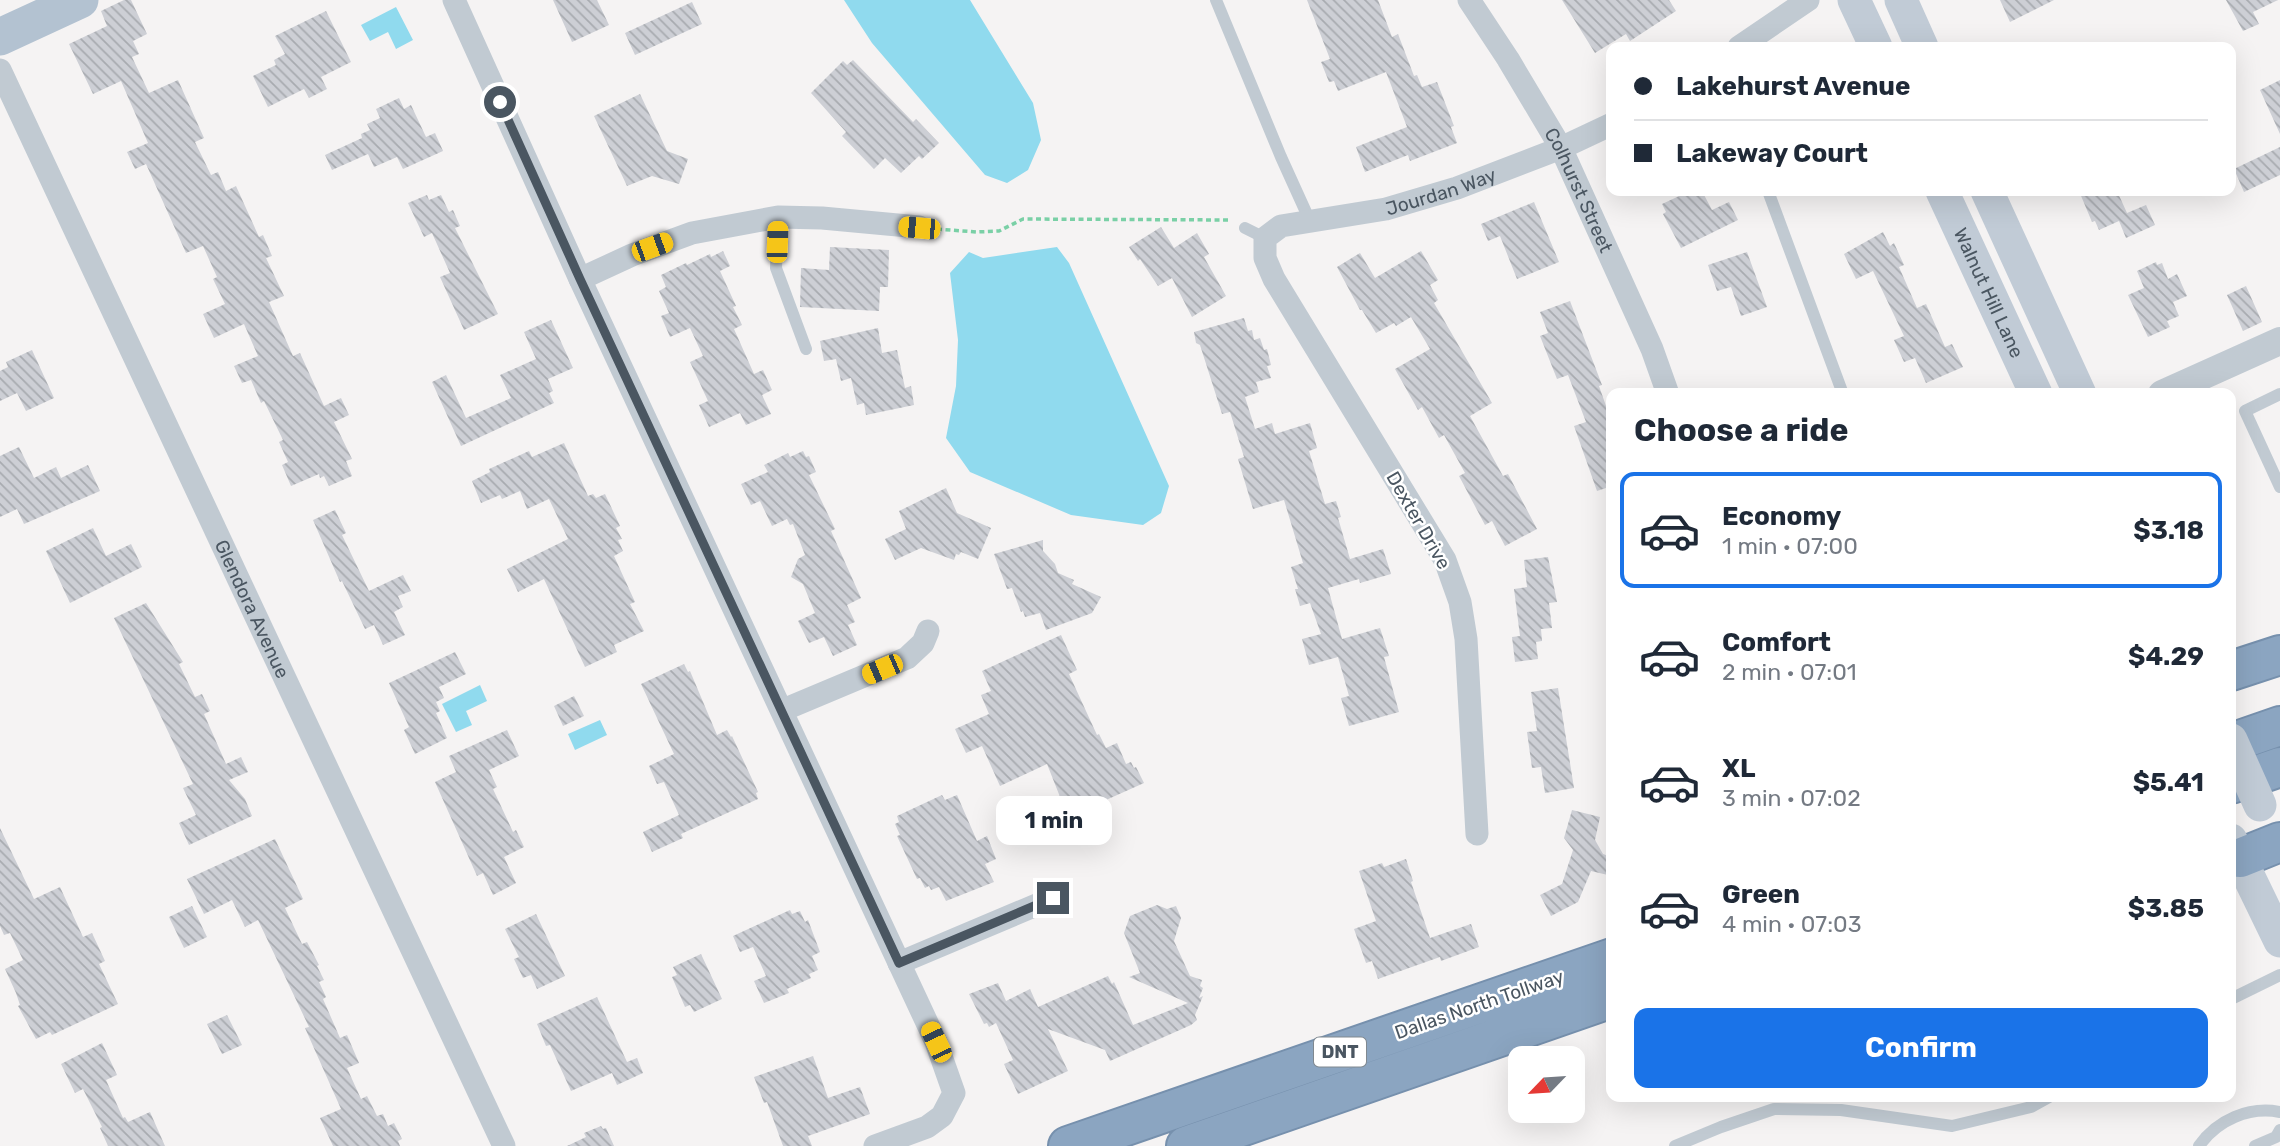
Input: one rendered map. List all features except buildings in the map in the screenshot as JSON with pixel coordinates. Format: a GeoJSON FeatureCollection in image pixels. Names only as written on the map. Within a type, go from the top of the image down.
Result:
{"type":"FeatureCollection","features":[{"type":"Feature","properties":{"kind":"highway"},"geometry":{"type":"LineString","coordinates":[[2236,652],[2246,655],[2280,654]]}},
{"type":"Feature","properties":{"kind":"highway"},"geometry":{"type":"LineString","coordinates":[[2236,669],[2280,654]]}},
{"type":"Feature","properties":{"kind":"highway"},"geometry":{"type":"LineString","coordinates":[[2236,740],[2280,726]]}},
{"type":"Feature","properties":{"kind":"highway"},"geometry":{"type":"LineString","coordinates":[[2246,794],[2280,767]]}},
{"type":"Feature","properties":{"kind":"highway"},"geometry":{"type":"LineString","coordinates":[[2236,849],[2279,845]]}},
{"type":"Feature","properties":{"kind":"highway","name":"Dallas North Tollway"},"geometry":{"type":"LineString","coordinates":[[1068,1146],[1606,960]]}},
{"type":"Feature","properties":{"kind":"highway","name":"Dallas North Tollway"},"geometry":{"type":"LineString","coordinates":[[1186,1146],[1606,1000]]}},
{"type":"Feature","properties":{"kind":"main road"},"geometry":{"type":"LineString","coordinates":[[0,37],[79,0]]}},
{"type":"Feature","properties":{"kind":"main road"},"geometry":{"type":"LineString","coordinates":[[1854,0],[1874,42]]}},
{"type":"Feature","properties":{"kind":"main road"},"geometry":{"type":"LineString","coordinates":[[1901,0],[1920,42]]}},
{"type":"Feature","properties":{"kind":"main road","name":"Walnut Hill Lane"},"geometry":{"type":"LineString","coordinates":[[1944,196],[2033,388]]}},
{"type":"Feature","properties":{"kind":"main road","name":"Walnut Hill Lane"},"geometry":{"type":"LineString","coordinates":[[1989,196],[2077,388]]}},
{"type":"Feature","properties":{"kind":"main road"},"geometry":{"type":"LineString","coordinates":[[2236,759],[2246,794],[2279,845]]}},
{"type":"Feature","properties":{"kind":"main road"},"geometry":{"type":"LineString","coordinates":[[2236,851],[2280,941]]}},
{"type":"Feature","properties":{"kind":"street"},"geometry":{"type":"LineString","coordinates":[[454,0],[580,279],[936,1042],[954,1093],[942,1116],[928,1127],[876,1146]]}},
{"type":"Feature","properties":{"kind":"street","name":"Colhurst Street"},"geometry":{"type":"LineString","coordinates":[[1469,0],[1561,148],[1652,349],[1666,388]]}},
{"type":"Feature","properties":{"kind":"street"},"geometry":{"type":"LineString","coordinates":[[1746,42],[1808,0]]}},
{"type":"Feature","properties":{"kind":"street","name":"Glendora Avenue"},"geometry":{"type":"LineString","coordinates":[[0,71],[504,1146]]}},
{"type":"Feature","properties":{"kind":"street","name":"Jourdan Way"},"geometry":{"type":"LineString","coordinates":[[1255,233],[1280,226],[1386,209],[1457,188],[1561,148],[1606,127]]}},
{"type":"Feature","properties":{"kind":"street"},"geometry":{"type":"LineString","coordinates":[[580,279],[632,255],[692,233],[778,217],[821,218],[919,228]]}},
{"type":"Feature","properties":{"kind":"street","name":"Dexter Drive"},"geometry":{"type":"LineString","coordinates":[[1255,233],[1273,279],[1445,560],[1460,602],[1466,639],[1477,834]]}},
{"type":"Feature","properties":{"kind":"street"},"geometry":{"type":"LineString","coordinates":[[2175,388],[2280,341]]}},
{"type":"Feature","properties":{"kind":"street"},"geometry":{"type":"LineString","coordinates":[[783,710],[907,658],[923,643],[928,631]]}},
{"type":"Feature","properties":{"kind":"street"},"geometry":{"type":"LineString","coordinates":[[899,963],[1053,898]]}},
{"type":"Feature","properties":{"kind":"lane"},"geometry":{"type":"LineString","coordinates":[[1216,0],[1310,221]]}},
{"type":"Feature","properties":{"kind":"lane"},"geometry":{"type":"LineString","coordinates":[[1770,196],[1841,388]]}},
{"type":"Feature","properties":{"kind":"lane"},"geometry":{"type":"LineString","coordinates":[[778,217],[776,268],[806,349]]}},
{"type":"Feature","properties":{"kind":"lane"},"geometry":{"type":"LineString","coordinates":[[2280,394],[2245,411],[2280,487]]}},
{"type":"Feature","properties":{"kind":"lane"},"geometry":{"type":"LineString","coordinates":[[2236,997],[2280,975]]}},
{"type":"Feature","properties":{"kind":"lane"},"geometry":{"type":"LineString","coordinates":[[1675,1146],[1721,1127],[1774,1110],[1841,1111],[1952,1126],[2031,1107],[2040,1102]]}},
{"type":"Feature","properties":{"kind":"lane"},"geometry":{"type":"LineString","coordinates":[[2199,1146],[2214,1128],[2237,1116],[2264,1109],[2280,1112]]}},
{"type":"Feature","properties":{"kind":"lane"},"geometry":{"type":"LineString","coordinates":[[2255,1146],[2276,1137],[2280,1130]]}},
{"type":"Feature","properties":{"kind":"path"},"geometry":{"type":"LineString","coordinates":[[951,230],[999,231],[1023,219],[1242,220],[1255,233]]}},
{"type":"Feature","properties":{"kind":"water"},"geometry":{"type":"Polygon","coordinates":[[[844,0],[970,0],[1033,103],[1041,140],[1028,170],[1007,183],[985,175],[872,43],[844,0]]]}},
{"type":"Feature","properties":{"kind":"water"},"geometry":{"type":"Polygon","coordinates":[[[396,7],[413,40],[396,49],[388,32],[370,41],[361,25],[396,7]]]}},
{"type":"Feature","properties":{"kind":"water"},"geometry":{"type":"Polygon","coordinates":[[[1057,247],[1069,263],[1169,486],[1161,513],[1143,525],[1071,515],[970,472],[946,438],[956,386],[958,340],[950,273],[969,252],[983,258],[1057,247]]]}},
{"type":"Feature","properties":{"kind":"water"},"geometry":{"type":"Polygon","coordinates":[[[480,685],[487,701],[466,711],[472,725],[456,732],[442,704],[480,685]]]}},
{"type":"Feature","properties":{"kind":"water"},"geometry":{"type":"Polygon","coordinates":[[[600,720],[607,735],[575,750],[568,734],[600,720]]]}},
{"type":"Feature","properties":{"kind":"route"},"geometry":{"type":"LineString","coordinates":[[500,102],[899,963],[1053,898]]}}]}
